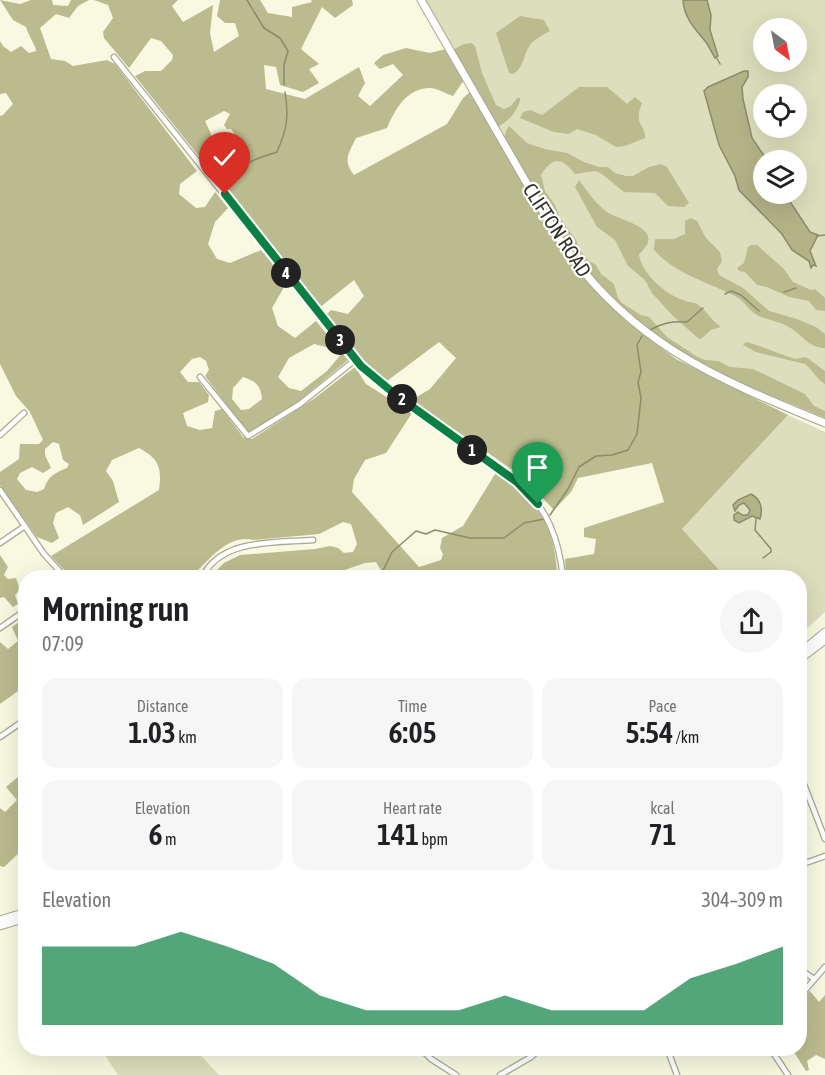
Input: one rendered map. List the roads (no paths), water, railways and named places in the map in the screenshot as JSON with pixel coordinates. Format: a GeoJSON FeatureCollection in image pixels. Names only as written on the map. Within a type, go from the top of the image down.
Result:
{"type":"FeatureCollection","features":[{"type":"Feature","properties":{"kind":"main road","name":"CLIFTON ROAD"},"geometry":{"type":"LineString","coordinates":[[421,0],[548,223],[580,269],[607,300],[652,338],[690,362],[825,423]]}},
{"type":"Feature","properties":{"kind":"main road"},"geometry":{"type":"LineString","coordinates":[[807,647],[825,632]]}},
{"type":"Feature","properties":{"kind":"main road"},"geometry":{"type":"LineString","coordinates":[[807,654],[825,640]]}},
{"type":"Feature","properties":{"kind":"main road"},"geometry":{"type":"LineString","coordinates":[[0,920],[18,914]]}},
{"type":"Feature","properties":{"kind":"main road"},"geometry":{"type":"LineString","coordinates":[[0,926],[18,920]]}},
{"type":"Feature","properties":{"kind":"street"},"geometry":{"type":"LineString","coordinates":[[114,57],[369,375],[517,482],[532,496],[545,513],[554,534],[562,570]]}},
{"type":"Feature","properties":{"kind":"street"},"geometry":{"type":"LineString","coordinates":[[200,377],[248,436],[300,404],[355,360]]}},
{"type":"Feature","properties":{"kind":"street"},"geometry":{"type":"LineString","coordinates":[[0,435],[24,413]]}},
{"type":"Feature","properties":{"kind":"street"},"geometry":{"type":"LineString","coordinates":[[0,424],[5,430]]}},
{"type":"Feature","properties":{"kind":"street"},"geometry":{"type":"LineString","coordinates":[[0,490],[58,570]]}},
{"type":"Feature","properties":{"kind":"street"},"geometry":{"type":"LineString","coordinates":[[0,543],[25,526]]}},
{"type":"Feature","properties":{"kind":"street"},"geometry":{"type":"LineString","coordinates":[[206,570],[214,560],[235,549],[313,540]]}},
{"type":"Feature","properties":{"kind":"street"},"geometry":{"type":"LineString","coordinates":[[0,628],[18,616]]}},
{"type":"Feature","properties":{"kind":"street"},"geometry":{"type":"LineString","coordinates":[[0,737],[18,725]]}},
{"type":"Feature","properties":{"kind":"street"},"geometry":{"type":"LineString","coordinates":[[807,792],[825,839]]}},
{"type":"Feature","properties":{"kind":"street"},"geometry":{"type":"LineString","coordinates":[[807,862],[825,856]]}},
{"type":"Feature","properties":{"kind":"street"},"geometry":{"type":"LineString","coordinates":[[807,988],[825,967]]}},
{"type":"Feature","properties":{"kind":"street"},"geometry":{"type":"LineString","coordinates":[[807,974],[814,979]]}},
{"type":"Feature","properties":{"kind":"street"},"geometry":{"type":"LineString","coordinates":[[428,1056],[456,1075]]}},
{"type":"Feature","properties":{"kind":"street"},"geometry":{"type":"LineString","coordinates":[[500,1075],[528,1056]]}},
{"type":"Feature","properties":{"kind":"street"},"geometry":{"type":"LineString","coordinates":[[671,1056],[677,1075]]}},
{"type":"Feature","properties":{"kind":"street"},"geometry":{"type":"LineString","coordinates":[[775,1056],[788,1075]]}},
{"type":"Feature","properties":{"kind":"waterway"},"geometry":{"type":"LineString","coordinates":[[247,0],[264,28],[280,38],[288,51],[284,65],[284,85]]}},
{"type":"Feature","properties":{"kind":"waterway"},"geometry":{"type":"LineString","coordinates":[[716,57],[720,64]]}},
{"type":"Feature","properties":{"kind":"waterway"},"geometry":{"type":"LineString","coordinates":[[228,189],[241,168],[277,152],[286,123],[285,92]]}},
{"type":"Feature","properties":{"kind":"waterway"},"geometry":{"type":"LineString","coordinates":[[817,236],[825,235]]}},
{"type":"Feature","properties":{"kind":"waterway"},"geometry":{"type":"LineString","coordinates":[[784,292],[796,288]]}},
{"type":"Feature","properties":{"kind":"waterway"},"geometry":{"type":"LineString","coordinates":[[725,294],[731,291],[741,295],[759,311]]}},
{"type":"Feature","properties":{"kind":"waterway"},"geometry":{"type":"LineString","coordinates":[[650,330],[667,323],[687,322],[703,308]]}},
{"type":"Feature","properties":{"kind":"waterway"},"geometry":{"type":"LineString","coordinates":[[550,515],[568,489],[579,467],[596,456],[612,455],[628,450],[637,434],[641,398],[638,382],[641,372],[637,345],[642,336]]}},
{"type":"Feature","properties":{"kind":"waterway"},"geometry":{"type":"LineString","coordinates":[[383,570],[392,552],[416,531],[426,534],[435,530],[470,538],[504,538],[524,523],[544,519]]}},
{"type":"Feature","properties":{"kind":"waterway"},"geometry":{"type":"LineString","coordinates":[[756,519],[755,530],[771,549],[771,552],[763,558]]}}]}
